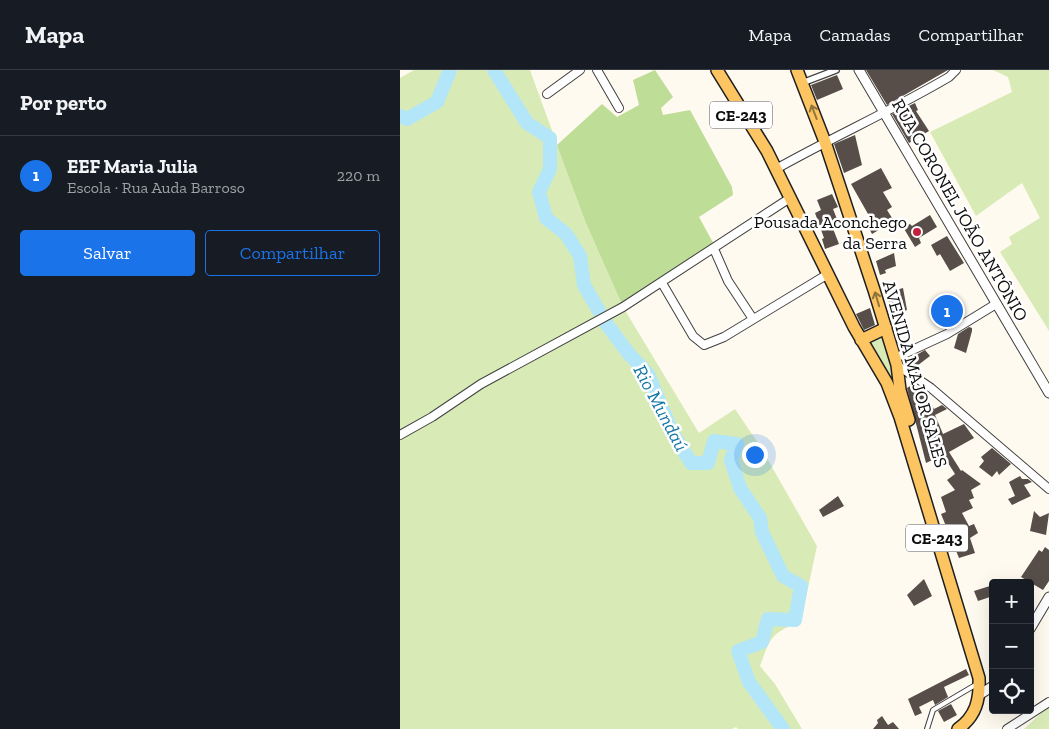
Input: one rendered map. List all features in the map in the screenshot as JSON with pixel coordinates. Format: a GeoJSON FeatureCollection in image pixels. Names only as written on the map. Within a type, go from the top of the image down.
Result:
{"type":"FeatureCollection","features":[{"type":"Feature","properties":{"kind":"main road","name":"CE-243"},"geometry":{"type":"LineString","coordinates":[[716,70],[767,160],[773,164],[861,340],[886,383]]}},
{"type":"Feature","properties":{"kind":"main road","name":"AVENIDA MAJOR SALES"},"geometry":{"type":"LineString","coordinates":[[797,70],[825,142],[886,328],[896,362],[898,379],[921,473],[974,661],[984,689]]}},
{"type":"Feature","properties":{"kind":"main road"},"geometry":{"type":"LineString","coordinates":[[861,340],[886,328]]}},
{"type":"Feature","properties":{"kind":"main road"},"geometry":{"type":"LineString","coordinates":[[886,383],[898,379]]}},
{"type":"Feature","properties":{"kind":"main road","name":"AVENIDA MAJOR SALES"},"geometry":{"type":"LineString","coordinates":[[886,383],[921,473]]}},
{"type":"Feature","properties":{"kind":"main road","name":"CE-243"},"geometry":{"type":"LineString","coordinates":[[970,729],[981,717],[984,689]]}},
{"type":"Feature","properties":{"kind":"main road"},"geometry":{"type":"LineString","coordinates":[[958,729],[973,715],[984,689]]}},
{"type":"Feature","properties":{"kind":"street"},"geometry":{"type":"LineString","coordinates":[[547,94],[580,70]]}},
{"type":"Feature","properties":{"kind":"street"},"geometry":{"type":"LineString","coordinates":[[597,70],[619,108]]}},
{"type":"Feature","properties":{"kind":"street"},"geometry":{"type":"LineString","coordinates":[[802,83],[836,70]]}},
{"type":"Feature","properties":{"kind":"street","name":"RUA CORONEL JOÃO ANTÔNIO"},"geometry":{"type":"LineString","coordinates":[[859,70],[1049,393]]}},
{"type":"Feature","properties":{"kind":"street"},"geometry":{"type":"LineString","coordinates":[[773,164],[885,114],[955,72]]}},
{"type":"Feature","properties":{"kind":"street"},"geometry":{"type":"LineString","coordinates":[[400,435],[432,417],[481,384],[623,307],[790,198]]}},
{"type":"Feature","properties":{"kind":"street"},"geometry":{"type":"LineString","coordinates":[[714,249],[728,281],[753,319]]}},
{"type":"Feature","properties":{"kind":"street"},"geometry":{"type":"LineString","coordinates":[[662,283],[693,336],[704,345],[724,337],[828,274]]}},
{"type":"Feature","properties":{"kind":"street"},"geometry":{"type":"LineString","coordinates":[[996,304],[896,362],[931,388],[1049,489]]}},
{"type":"Feature","properties":{"kind":"street"},"geometry":{"type":"LineString","coordinates":[[1033,624],[1049,597]]}},
{"type":"Feature","properties":{"kind":"street"},"geometry":{"type":"LineString","coordinates":[[1007,729],[1049,702]]}},
{"type":"Feature","properties":{"kind":"lane"},"geometry":{"type":"LineString","coordinates":[[927,729],[933,710],[984,689]]}},
{"type":"Feature","properties":{"kind":"green space"},"geometry":{"type":"Polygon","coordinates":[[[414,70],[530,70],[585,221],[623,307],[699,433],[735,409],[760,446],[817,546],[801,621],[783,629],[773,637],[760,666],[775,684],[802,729],[738,729],[736,727],[732,729],[400,729],[400,78],[414,70]]]}},
{"type":"Feature","properties":{"kind":"green space"},"geometry":{"type":"Polygon","coordinates":[[[655,70],[673,97],[661,108],[663,115],[690,110],[732,187],[733,195],[699,217],[716,248],[623,307],[585,221],[557,145],[602,104],[617,117],[639,105],[633,80],[655,70]]]}},
{"type":"Feature","properties":{"kind":"green space"},"geometry":{"type":"Polygon","coordinates":[[[993,70],[1049,70],[1049,331],[1000,252],[1012,244],[1009,237],[1040,218],[1022,183],[976,216],[930,132],[1012,92],[1008,77],[993,70]]]}},
{"type":"Feature","properties":{"kind":"green space"},"geometry":{"type":"Polygon","coordinates":[[[881,336],[893,374],[889,377],[869,341],[881,336]]]}},
{"type":"Feature","properties":{"kind":"green space"},"geometry":{"type":"Polygon","coordinates":[[[1049,706],[1049,729],[1024,729],[1049,706]]]}},
{"type":"Feature","properties":{"kind":"building"},"geometry":{"type":"Polygon","coordinates":[[[866,70],[948,70],[887,105],[866,70]]]}},
{"type":"Feature","properties":{"kind":"building"},"geometry":{"type":"Polygon","coordinates":[[[837,75],[843,89],[817,100],[811,85],[837,75]]]}},
{"type":"Feature","properties":{"kind":"building"},"geometry":{"type":"Polygon","coordinates":[[[915,103],[918,110],[916,111],[929,131],[909,143],[892,114],[915,103]]]}},
{"type":"Feature","properties":{"kind":"building"},"geometry":{"type":"Polygon","coordinates":[[[855,135],[862,165],[844,173],[834,144],[855,135]]]}},
{"type":"Feature","properties":{"kind":"building"},"geometry":{"type":"Polygon","coordinates":[[[881,168],[892,188],[883,192],[892,207],[887,210],[894,221],[872,234],[867,224],[872,221],[851,184],[881,168]]]}},
{"type":"Feature","properties":{"kind":"building"},"geometry":{"type":"Polygon","coordinates":[[[832,194],[838,207],[833,209],[839,224],[832,226],[839,244],[825,249],[822,239],[824,238],[815,213],[821,210],[817,200],[832,194]]]}},
{"type":"Feature","properties":{"kind":"building","name":"Pousada Aconchego da Serra"},"geometry":{"type":"Polygon","coordinates":[[[930,215],[937,227],[919,238],[921,243],[915,247],[903,227],[910,224],[912,226],[930,215]]]}},
{"type":"Feature","properties":{"kind":"building"},"geometry":{"type":"Polygon","coordinates":[[[947,236],[964,263],[950,271],[940,254],[937,256],[931,245],[947,236]]]}},
{"type":"Feature","properties":{"kind":"building"},"geometry":{"type":"Polygon","coordinates":[[[894,253],[896,266],[885,270],[886,273],[880,275],[876,261],[894,253]]]}},
{"type":"Feature","properties":{"kind":"building"},"geometry":{"type":"Polygon","coordinates":[[[903,288],[907,310],[893,315],[886,293],[903,288]]]}},
{"type":"Feature","properties":{"kind":"building"},"geometry":{"type":"Polygon","coordinates":[[[870,308],[875,325],[864,330],[856,314],[870,308]]]}},
{"type":"Feature","properties":{"kind":"building"},"geometry":{"type":"Polygon","coordinates":[[[969,327],[972,328],[972,331],[966,353],[954,348],[958,334],[969,327]]]}},
{"type":"Feature","properties":{"kind":"building"},"geometry":{"type":"Polygon","coordinates":[[[925,350],[930,356],[913,369],[906,361],[925,350]]]}},
{"type":"Feature","properties":{"kind":"building"},"geometry":{"type":"Polygon","coordinates":[[[913,384],[930,395],[927,396],[934,409],[942,405],[947,409],[935,415],[943,434],[964,424],[974,438],[949,452],[961,471],[981,484],[971,490],[974,498],[969,500],[973,508],[962,513],[969,526],[974,524],[978,533],[970,538],[975,553],[959,558],[941,514],[946,512],[941,497],[955,490],[947,480],[955,474],[943,455],[926,463],[907,388],[913,384]]]}},
{"type":"Feature","properties":{"kind":"building"},"geometry":{"type":"Polygon","coordinates":[[[992,448],[1011,464],[999,475],[997,471],[992,477],[979,467],[984,461],[981,457],[992,448]]]}},
{"type":"Feature","properties":{"kind":"building"},"geometry":{"type":"Polygon","coordinates":[[[1020,476],[1022,479],[1028,479],[1032,482],[1024,485],[1031,496],[1012,505],[1008,499],[1015,496],[1009,482],[1020,476]]]}},
{"type":"Feature","properties":{"kind":"building"},"geometry":{"type":"Polygon","coordinates":[[[838,496],[844,506],[823,517],[819,510],[838,496]]]}},
{"type":"Feature","properties":{"kind":"building"},"geometry":{"type":"Polygon","coordinates":[[[1034,511],[1040,517],[1049,513],[1046,535],[1030,531],[1034,511]]]}},
{"type":"Feature","properties":{"kind":"building"},"geometry":{"type":"Polygon","coordinates":[[[1045,547],[1049,550],[1049,581],[1043,590],[1034,585],[1034,579],[1021,577],[1039,550],[1042,552],[1045,547]]]}},
{"type":"Feature","properties":{"kind":"building"},"geometry":{"type":"Polygon","coordinates":[[[924,579],[932,596],[914,606],[907,595],[924,579]]]}},
{"type":"Feature","properties":{"kind":"building"},"geometry":{"type":"Polygon","coordinates":[[[989,586],[989,597],[978,601],[974,591],[989,586]]]}},
{"type":"Feature","properties":{"kind":"building"},"geometry":{"type":"Polygon","coordinates":[[[966,669],[969,675],[944,687],[948,697],[935,705],[933,700],[919,707],[922,713],[915,716],[908,699],[966,669]]]}},
{"type":"Feature","properties":{"kind":"building"},"geometry":{"type":"Polygon","coordinates":[[[951,704],[957,715],[944,722],[938,711],[951,704]]]}},
{"type":"Feature","properties":{"kind":"building"},"geometry":{"type":"Polygon","coordinates":[[[882,716],[888,725],[893,722],[899,729],[873,729],[878,723],[877,720],[882,716]]]}},
{"type":"Feature","properties":{"kind":"waterway","name":"Rio Mundaú"},"geometry":{"type":"LineString","coordinates":[[400,116],[407,119],[437,102],[450,70]]}},
{"type":"Feature","properties":{"kind":"waterway","name":"Rio Mundaú"},"geometry":{"type":"LineString","coordinates":[[494,70],[527,123],[550,138],[550,169],[539,192],[546,218],[566,234],[580,256],[584,285],[599,311]]}},
{"type":"Feature","properties":{"kind":"waterway","name":"Rio Mundaú"},"geometry":{"type":"LineString","coordinates":[[605,322],[629,354],[648,374],[672,432],[691,463],[708,463],[714,441],[737,444],[731,460],[740,488],[760,518],[762,532],[783,576],[801,586],[795,620],[768,619],[762,642],[738,651],[749,682],[783,729]]}},
{"type":"Feature","properties":{"kind":"place","name":"Pousada Aconchego da Serra"},"geometry":{"type":"Point","coordinates":[917,232]}},
{"type":"Feature","properties":{"kind":"place","name":"EEF Maria Julia"},"geometry":{"type":"Point","coordinates":[947,311]}}]}
